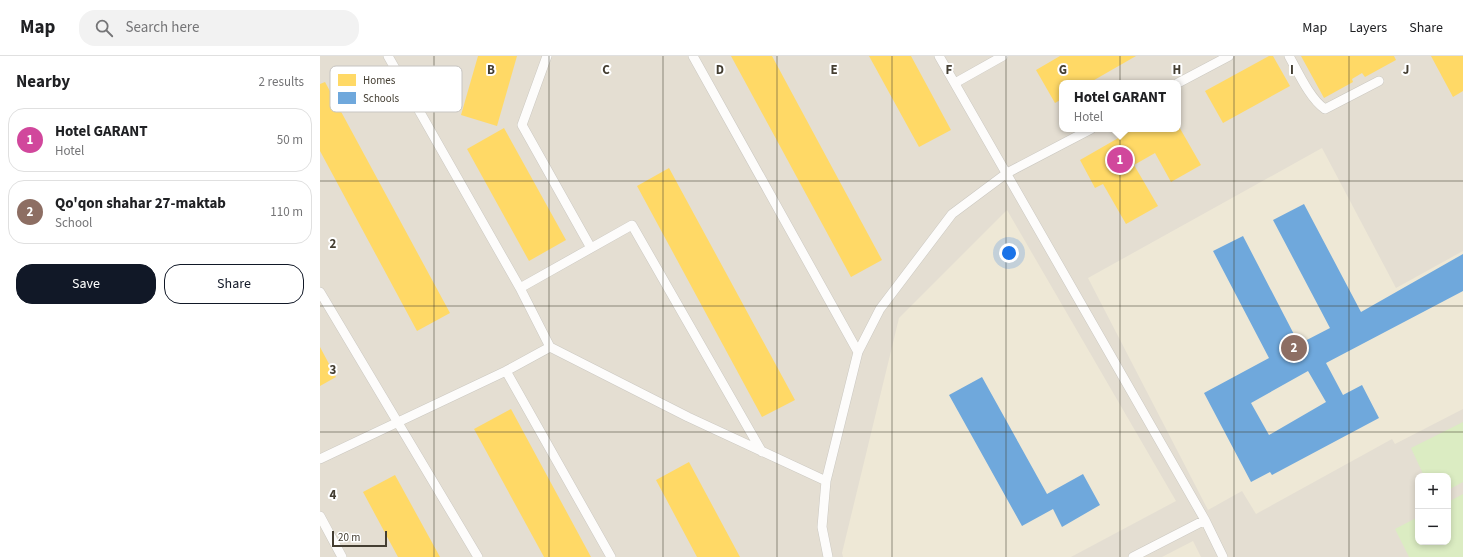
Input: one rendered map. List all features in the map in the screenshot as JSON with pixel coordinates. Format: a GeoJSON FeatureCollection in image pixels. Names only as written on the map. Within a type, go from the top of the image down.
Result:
{"type":"FeatureCollection","features":[{"type":"Feature","properties":{"kind":"lane"},"geometry":{"type":"LineString","coordinates":[[388,56],[394,66]]}},
{"type":"Feature","properties":{"kind":"lane"},"geometry":{"type":"LineString","coordinates":[[547,56],[522,125],[591,248]]}},
{"type":"Feature","properties":{"kind":"lane"},"geometry":{"type":"LineString","coordinates":[[693,56],[858,352]]}},
{"type":"Feature","properties":{"kind":"lane"},"geometry":{"type":"LineString","coordinates":[[939,56],[1205,520],[1224,557]]}},
{"type":"Feature","properties":{"kind":"lane"},"geometry":{"type":"LineString","coordinates":[[955,83],[1003,56]]}},
{"type":"Feature","properties":{"kind":"lane"},"geometry":{"type":"LineString","coordinates":[[1181,81],[1229,56]]}},
{"type":"Feature","properties":{"kind":"lane"},"geometry":{"type":"LineString","coordinates":[[1289,56],[1313,97],[1319,105],[1325,108],[1379,81]]}},
{"type":"Feature","properties":{"kind":"lane"},"geometry":{"type":"LineString","coordinates":[[420,112],[520,288],[550,347],[688,417],[826,481]]}},
{"type":"Feature","properties":{"kind":"lane"},"geometry":{"type":"LineString","coordinates":[[828,557],[822,527],[826,481],[858,352],[880,308],[952,214],[1007,173],[1085,132]]}},
{"type":"Feature","properties":{"kind":"lane"},"geometry":{"type":"LineString","coordinates":[[520,288],[632,225],[762,452]]}},
{"type":"Feature","properties":{"kind":"lane"},"geometry":{"type":"LineString","coordinates":[[320,292],[478,557]]}},
{"type":"Feature","properties":{"kind":"lane"},"geometry":{"type":"LineString","coordinates":[[320,459],[506,371],[550,347]]}},
{"type":"Feature","properties":{"kind":"lane"},"geometry":{"type":"LineString","coordinates":[[506,371],[611,557]]}},
{"type":"Feature","properties":{"kind":"lane"},"geometry":{"type":"LineString","coordinates":[[320,516],[342,557]]}},
{"type":"Feature","properties":{"kind":"lane"},"geometry":{"type":"LineString","coordinates":[[1133,557],[1205,520]]}},
{"type":"Feature","properties":{"kind":"shaded area"},"geometry":{"type":"Polygon","coordinates":[[[320,56],[1463,56],[1463,557],[320,557],[320,56]]]}},
{"type":"Feature","properties":{"kind":"shaded area"},"geometry":{"type":"Polygon","coordinates":[[[1322,148],[1396,288],[1463,251],[1463,409],[1395,444],[1392,439],[1256,514],[1242,491],[1208,510],[1088,278],[1322,148]]]}},
{"type":"Feature","properties":{"kind":"shaded area"},"geometry":{"type":"Polygon","coordinates":[[[1007,210],[1176,501],[1071,557],[843,557],[842,553],[899,318],[1007,210]]]}},
{"type":"Feature","properties":{"kind":"shaded area"},"geometry":{"type":"Polygon","coordinates":[[[1193,541],[1201,557],[1162,557],[1193,541]]]}},
{"type":"Feature","properties":{"kind":"green space"},"geometry":{"type":"Polygon","coordinates":[[[1463,422],[1463,482],[1451,488],[1451,473],[1423,473],[1411,448],[1463,422]]]}},
{"type":"Feature","properties":{"kind":"green space"},"geometry":{"type":"Polygon","coordinates":[[[1463,494],[1463,557],[1409,557],[1395,529],[1415,519],[1415,545],[1451,545],[1451,500],[1463,494]]]}},
{"type":"Feature","properties":{"kind":"building: Homes"},"geometry":{"type":"Polygon","coordinates":[[[478,56],[517,56],[497,126],[461,115],[478,56]]]}},
{"type":"Feature","properties":{"kind":"building: Homes"},"geometry":{"type":"Polygon","coordinates":[[[731,56],[772,56],[882,260],[851,277],[731,56]]]}},
{"type":"Feature","properties":{"kind":"building: Homes"},"geometry":{"type":"Polygon","coordinates":[[[869,56],[911,56],[951,130],[919,147],[869,56]]]}},
{"type":"Feature","properties":{"kind":"building: Homes"},"geometry":{"type":"Polygon","coordinates":[[[1060,56],[1136,56],[1094,80],[1059,80],[1059,101],[1055,103],[1036,70],[1060,56]]]}},
{"type":"Feature","properties":{"kind":"building: Homes"},"geometry":{"type":"Polygon","coordinates":[[[1269,56],[1273,56],[1290,86],[1223,123],[1205,91],[1269,56]]]}},
{"type":"Feature","properties":{"kind":"building: Homes"},"geometry":{"type":"Polygon","coordinates":[[[1301,56],[1394,56],[1396,60],[1365,77],[1362,73],[1352,79],[1353,82],[1324,98],[1301,56]]]}},
{"type":"Feature","properties":{"kind":"building: Homes"},"geometry":{"type":"Polygon","coordinates":[[[1431,56],[1463,56],[1463,91],[1453,97],[1431,56]]]}},
{"type":"Feature","properties":{"kind":"building: Homes"},"geometry":{"type":"Polygon","coordinates":[[[325,82],[330,91],[330,112],[341,112],[450,313],[417,331],[320,151],[320,84],[325,82]]]}},
{"type":"Feature","properties":{"kind":"building: Homes"},"geometry":{"type":"Polygon","coordinates":[[[504,128],[566,240],[529,261],[467,149],[504,128]]]}},
{"type":"Feature","properties":{"kind":"building: Homes"},"geometry":{"type":"Polygon","coordinates":[[[1181,130],[1201,165],[1171,182],[1155,153],[1134,165],[1158,206],[1126,224],[1103,184],[1095,188],[1080,160],[1129,132],[1181,132],[1181,130]]]}},
{"type":"Feature","properties":{"kind":"building: Homes"},"geometry":{"type":"Polygon","coordinates":[[[669,168],[795,400],[762,417],[637,186],[669,168]]]}},
{"type":"Feature","properties":{"kind":"building: Homes"},"geometry":{"type":"Polygon","coordinates":[[[320,347],[336,377],[320,386],[320,347]]]}},
{"type":"Feature","properties":{"kind":"building: Homes"},"geometry":{"type":"Polygon","coordinates":[[[511,409],[591,557],[544,557],[474,429],[511,409]]]}},
{"type":"Feature","properties":{"kind":"building: Homes"},"geometry":{"type":"Polygon","coordinates":[[[689,462],[740,557],[697,557],[656,480],[689,462]]]}},
{"type":"Feature","properties":{"kind":"building: Homes"},"geometry":{"type":"Polygon","coordinates":[[[395,475],[440,557],[398,557],[363,492],[395,475]]]}},
{"type":"Feature","properties":{"kind":"building: Schools"},"geometry":{"type":"Polygon","coordinates":[[[1304,204],[1361,312],[1463,254],[1463,291],[1326,363],[1343,395],[1362,385],[1379,418],[1272,475],[1270,472],[1251,482],[1204,393],[1269,358],[1213,251],[1243,236],[1299,344],[1330,328],[1273,220],[1304,204]],[[1308,371],[1251,403],[1269,435],[1326,402],[1308,371]]]}},
{"type":"Feature","properties":{"kind":"building: Schools"},"geometry":{"type":"Polygon","coordinates":[[[982,377],[1047,494],[1083,474],[1100,505],[1062,527],[1053,509],[1022,526],[949,395],[982,377]]]}},
{"type":"Feature","properties":{"kind":"place","name":"Hotel GARANT"},"geometry":{"type":"Point","coordinates":[1120,160]}},
{"type":"Feature","properties":{"kind":"place","name":"Qo'qon shahar 27-maktab"},"geometry":{"type":"Point","coordinates":[1294,348]}}]}
